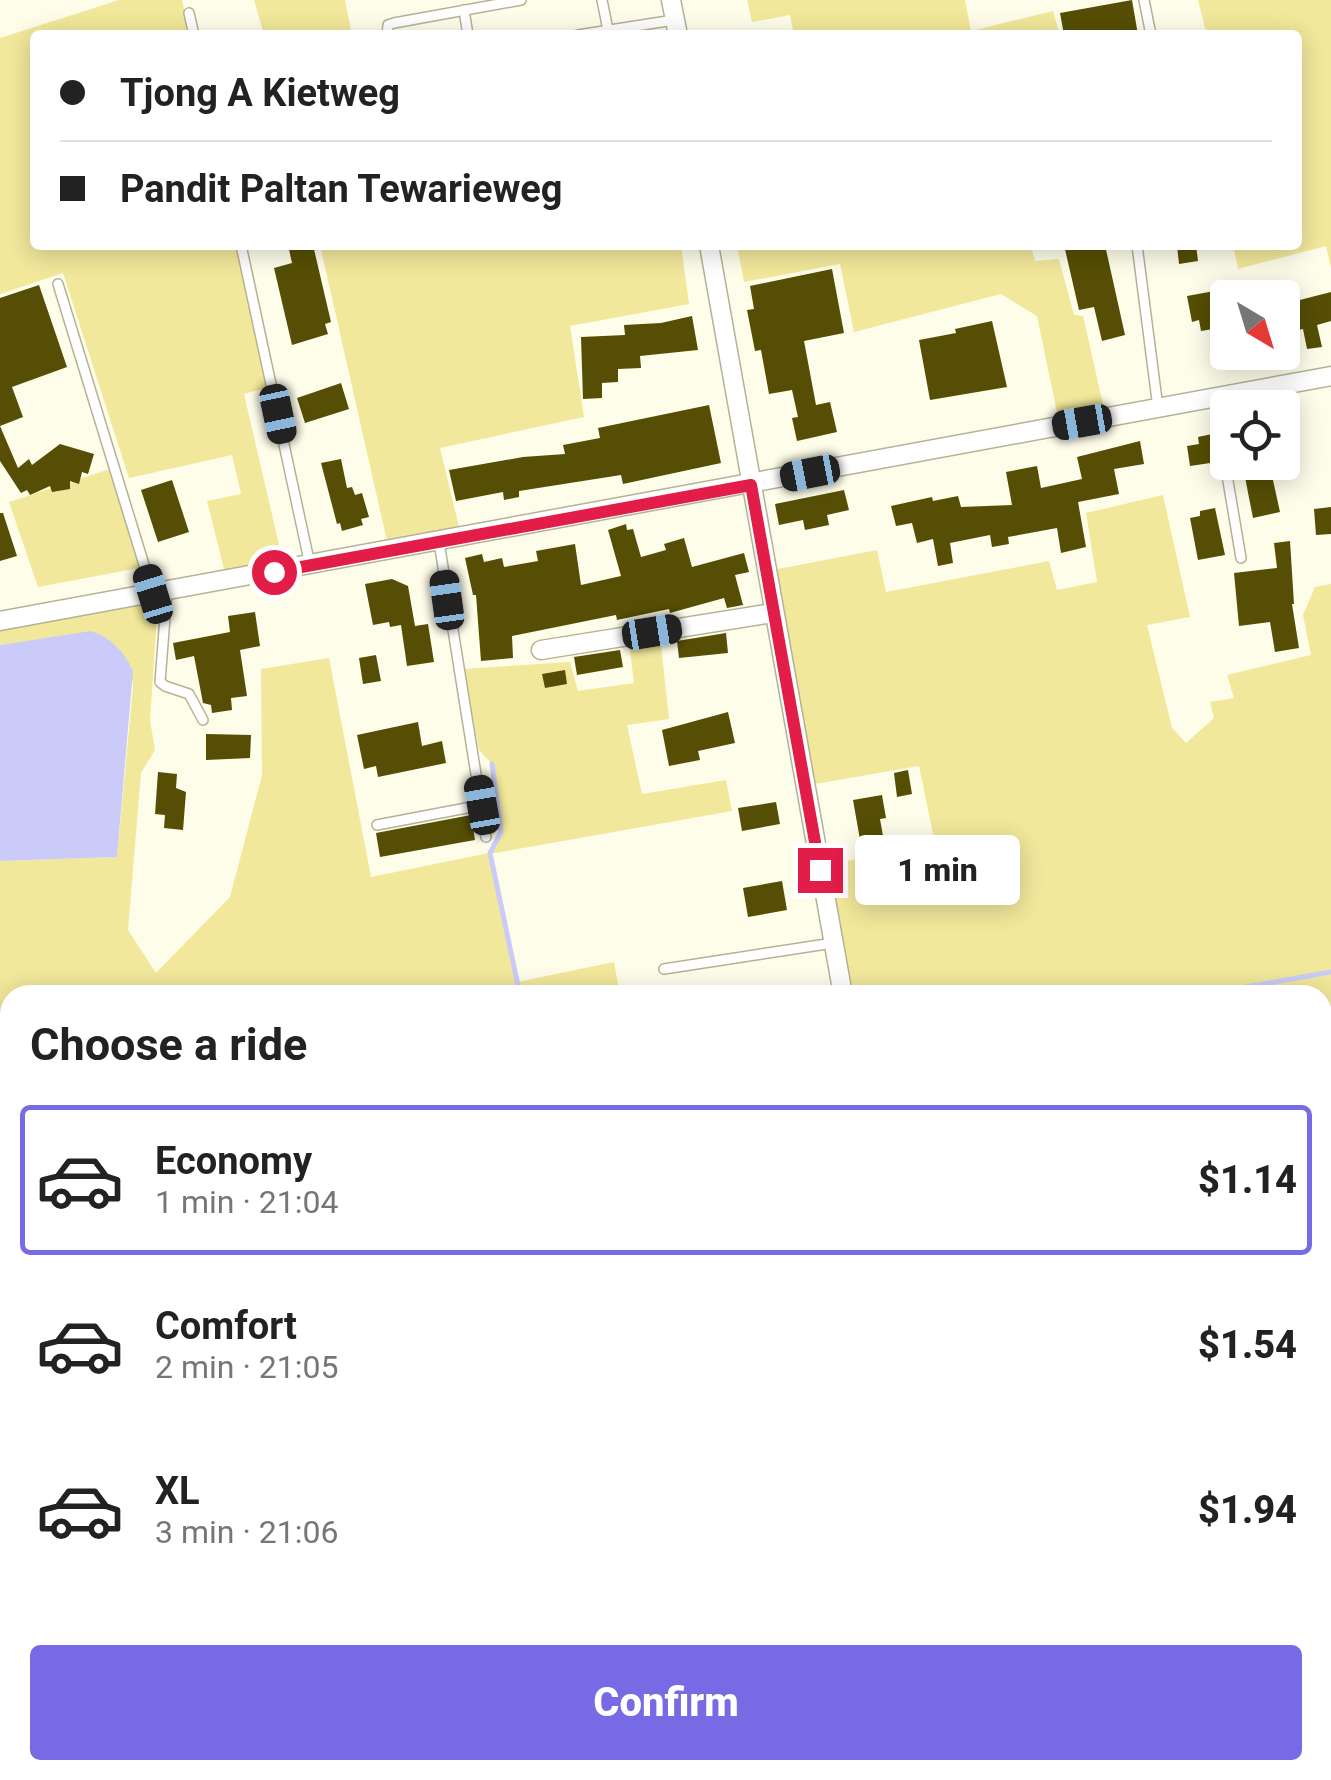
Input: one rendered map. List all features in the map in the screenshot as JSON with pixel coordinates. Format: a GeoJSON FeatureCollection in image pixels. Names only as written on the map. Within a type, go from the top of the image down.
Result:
{"type":"FeatureCollection","features":[{"type":"Feature","properties":{"kind":"street"},"geometry":{"type":"LineString","coordinates":[[672,0],[677,28]]}},
{"type":"Feature","properties":{"kind":"street"},"geometry":{"type":"LineString","coordinates":[[710,250],[841,985]]}},
{"type":"Feature","properties":{"kind":"street"},"geometry":{"type":"LineString","coordinates":[[1257,390],[1331,376]]}},
{"type":"Feature","properties":{"kind":"street"},"geometry":{"type":"LineString","coordinates":[[0,621],[1210,399]]}},
{"type":"Feature","properties":{"kind":"street"},"geometry":{"type":"LineString","coordinates":[[541,650],[773,613]]}},
{"type":"Feature","properties":{"kind":"lane"},"geometry":{"type":"LineString","coordinates":[[388,30],[394,22],[522,0]]}},
{"type":"Feature","properties":{"kind":"lane"},"geometry":{"type":"LineString","coordinates":[[602,0],[608,30],[677,28]]}},
{"type":"Feature","properties":{"kind":"lane"},"geometry":{"type":"LineString","coordinates":[[1144,0],[1150,30]]}},
{"type":"Feature","properties":{"kind":"lane"},"geometry":{"type":"LineString","coordinates":[[464,10],[467,30]]}},
{"type":"Feature","properties":{"kind":"lane"},"geometry":{"type":"LineString","coordinates":[[189,13],[193,30]]}},
{"type":"Feature","properties":{"kind":"lane"},"geometry":{"type":"LineString","coordinates":[[242,250],[310,566]]}},
{"type":"Feature","properties":{"kind":"lane"},"geometry":{"type":"LineString","coordinates":[[1138,250],[1158,408]]}},
{"type":"Feature","properties":{"kind":"lane"},"geometry":{"type":"LineString","coordinates":[[58,284],[160,592],[160,682],[189,694],[203,720]]}},
{"type":"Feature","properties":{"kind":"lane"},"geometry":{"type":"LineString","coordinates":[[1228,480],[1241,558]]}},
{"type":"Feature","properties":{"kind":"lane"},"geometry":{"type":"LineString","coordinates":[[439,542],[486,837]]}},
{"type":"Feature","properties":{"kind":"lane"},"geometry":{"type":"LineString","coordinates":[[377,825],[482,805]]}},
{"type":"Feature","properties":{"kind":"lane"},"geometry":{"type":"LineString","coordinates":[[664,969],[833,943]]}},
{"type":"Feature","properties":{"kind":"shaded area"},"geometry":{"type":"Polygon","coordinates":[[[119,0],[182,0],[189,30],[30,30],[30,250],[237,250],[267,388],[244,394],[283,562],[225,573],[207,501],[241,494],[232,455],[129,478],[63,273],[0,294],[0,38],[119,0]]]}},
{"type":"Feature","properties":{"kind":"shaded area"},"geometry":{"type":"Polygon","coordinates":[[[254,0],[345,0],[351,30],[263,30],[254,0]]]}},
{"type":"Feature","properties":{"kind":"shaded area"},"geometry":{"type":"Polygon","coordinates":[[[747,0],[965,0],[971,30],[793,30],[790,15],[752,22],[747,0]]]}},
{"type":"Feature","properties":{"kind":"shaded area"},"geometry":{"type":"Polygon","coordinates":[[[1198,0],[1331,0],[1331,268],[1326,246],[1238,269],[1234,250],[1302,250],[1302,30],[1205,28],[1198,0]]]}},
{"type":"Feature","properties":{"kind":"shaded area"},"geometry":{"type":"Polygon","coordinates":[[[1053,11],[1059,30],[975,30],[1053,11]]]}},
{"type":"Feature","properties":{"kind":"shaded area"},"geometry":{"type":"Polygon","coordinates":[[[321,250],[682,250],[689,304],[570,326],[584,417],[440,448],[459,527],[387,541],[321,250]]]}},
{"type":"Feature","properties":{"kind":"shaded area"},"geometry":{"type":"Polygon","coordinates":[[[738,250],[1032,250],[1035,261],[1059,259],[1074,315],[1083,316],[1105,413],[1059,422],[1037,316],[1001,294],[854,332],[840,264],[744,282],[738,250]]]}},
{"type":"Feature","properties":{"kind":"shaded area"},"geometry":{"type":"Polygon","coordinates":[[[110,469],[139,568],[38,587],[9,502],[110,469]]]}},
{"type":"Feature","properties":{"kind":"shaded area"},"geometry":{"type":"Polygon","coordinates":[[[1163,495],[1190,617],[1147,625],[1172,728],[1186,743],[1214,718],[1210,702],[1234,698],[1227,675],[1311,655],[1303,615],[1315,587],[1331,584],[1331,985],[852,985],[826,865],[935,843],[919,766],[815,784],[773,570],[877,550],[886,592],[1049,561],[1057,590],[1097,582],[1086,513],[1163,495]]]}},
{"type":"Feature","properties":{"kind":"shaded area"},"geometry":{"type":"Polygon","coordinates":[[[158,602],[150,720],[155,750],[141,773],[128,930],[156,973],[230,897],[262,775],[261,669],[329,658],[371,877],[489,853],[501,832],[492,764],[479,750],[463,669],[570,662],[578,691],[634,683],[629,643],[660,637],[669,719],[627,725],[642,794],[726,780],[732,811],[490,854],[517,982],[614,962],[618,985],[0,985],[0,861],[117,857],[133,687],[130,668],[121,652],[91,632],[0,645],[0,630],[158,602]]]}},
{"type":"Feature","properties":{"kind":"water"},"geometry":{"type":"Polygon","coordinates":[[[91,631],[116,646],[133,671],[117,857],[0,861],[0,645],[91,631]]]}},
{"type":"Feature","properties":{"kind":"building"},"geometry":{"type":"Polygon","coordinates":[[[1132,0],[1137,30],[1063,30],[1060,13],[1132,0]]]}},
{"type":"Feature","properties":{"kind":"building"},"geometry":{"type":"Polygon","coordinates":[[[289,250],[314,250],[331,322],[325,324],[328,334],[292,345],[274,268],[292,263],[289,250]]]}},
{"type":"Feature","properties":{"kind":"building"},"geometry":{"type":"Polygon","coordinates":[[[1065,250],[1106,250],[1125,335],[1102,341],[1094,307],[1079,310],[1065,250]]]}},
{"type":"Feature","properties":{"kind":"building"},"geometry":{"type":"Polygon","coordinates":[[[1178,250],[1197,250],[1198,261],[1179,264],[1178,250]]]}},
{"type":"Feature","properties":{"kind":"building"},"geometry":{"type":"Polygon","coordinates":[[[832,269],[844,333],[804,341],[816,405],[830,402],[837,432],[797,441],[792,418],[798,417],[792,390],[769,394],[761,350],[755,351],[747,310],[754,309],[750,286],[832,269]]]}},
{"type":"Feature","properties":{"kind":"building"},"geometry":{"type":"Polygon","coordinates":[[[39,285],[67,367],[12,387],[23,417],[0,426],[0,298],[39,285]]]}},
{"type":"Feature","properties":{"kind":"building"},"geometry":{"type":"Polygon","coordinates":[[[1210,292],[1210,330],[1201,331],[1199,320],[1192,322],[1187,296],[1210,292]]]}},
{"type":"Feature","properties":{"kind":"building"},"geometry":{"type":"Polygon","coordinates":[[[1331,292],[1331,321],[1317,325],[1322,347],[1307,349],[1303,329],[1300,330],[1300,300],[1331,292]]]}},
{"type":"Feature","properties":{"kind":"building"},"geometry":{"type":"Polygon","coordinates":[[[692,316],[698,350],[640,356],[641,368],[618,369],[618,382],[602,383],[602,398],[583,399],[581,337],[625,335],[624,325],[692,316]]]}},
{"type":"Feature","properties":{"kind":"building"},"geometry":{"type":"Polygon","coordinates":[[[992,321],[1007,387],[930,400],[919,340],[992,321]]]}},
{"type":"Feature","properties":{"kind":"building"},"geometry":{"type":"Polygon","coordinates":[[[341,383],[349,409],[305,423],[297,398],[341,383]]]}},
{"type":"Feature","properties":{"kind":"building"},"geometry":{"type":"Polygon","coordinates":[[[709,405],[721,463],[623,484],[621,475],[519,491],[519,497],[504,500],[503,492],[456,501],[449,470],[565,454],[563,445],[600,438],[598,428],[709,405]]]}},
{"type":"Feature","properties":{"kind":"building"},"geometry":{"type":"Polygon","coordinates":[[[0,426],[18,468],[29,459],[32,465],[60,444],[94,454],[88,474],[82,472],[79,484],[70,481],[70,489],[52,492],[50,486],[30,495],[27,490],[21,493],[0,461],[0,426]]]}},
{"type":"Feature","properties":{"kind":"building"},"geometry":{"type":"Polygon","coordinates":[[[1210,434],[1210,463],[1190,466],[1187,446],[1199,444],[1198,437],[1210,434]]]}},
{"type":"Feature","properties":{"kind":"building"},"geometry":{"type":"Polygon","coordinates":[[[1140,441],[1144,464],[1114,469],[1119,494],[1078,502],[1086,547],[1061,553],[1057,528],[1008,537],[1009,544],[992,547],[990,535],[950,543],[953,563],[938,566],[933,539],[917,543],[912,523],[896,526],[891,506],[958,496],[961,507],[1012,505],[1006,472],[1037,466],[1041,488],[1082,479],[1077,457],[1140,441]]]}},
{"type":"Feature","properties":{"kind":"building"},"geometry":{"type":"Polygon","coordinates":[[[341,459],[347,488],[352,487],[355,495],[362,493],[369,517],[361,519],[363,525],[342,531],[321,463],[341,459]]]}},
{"type":"Feature","properties":{"kind":"building"},"geometry":{"type":"Polygon","coordinates":[[[172,480],[189,532],[158,542],[141,490],[172,480]]]}},
{"type":"Feature","properties":{"kind":"building"},"geometry":{"type":"Polygon","coordinates":[[[1246,480],[1273,480],[1280,512],[1253,518],[1246,480]]]}},
{"type":"Feature","properties":{"kind":"building"},"geometry":{"type":"Polygon","coordinates":[[[844,490],[849,510],[827,515],[829,525],[805,530],[803,520],[779,525],[775,504],[844,490]]]}},
{"type":"Feature","properties":{"kind":"building"},"geometry":{"type":"Polygon","coordinates":[[[1331,507],[1331,534],[1316,535],[1314,509],[1331,507]]]}},
{"type":"Feature","properties":{"kind":"building"},"geometry":{"type":"Polygon","coordinates":[[[1215,508],[1225,555],[1198,560],[1190,518],[1215,508]]]}},
{"type":"Feature","properties":{"kind":"building"},"geometry":{"type":"Polygon","coordinates":[[[0,513],[17,556],[0,561],[0,513]]]}},
{"type":"Feature","properties":{"kind":"building"},"geometry":{"type":"Polygon","coordinates":[[[626,524],[627,530],[633,529],[641,557],[666,550],[664,544],[684,538],[692,567],[744,553],[749,572],[735,575],[743,605],[727,608],[724,598],[670,613],[669,609],[617,620],[616,615],[512,636],[513,658],[481,661],[476,595],[465,558],[482,554],[484,562],[502,558],[504,567],[538,561],[536,551],[575,544],[581,585],[621,576],[608,530],[626,524]]]}},
{"type":"Feature","properties":{"kind":"building"},"geometry":{"type":"Polygon","coordinates":[[[1290,541],[1292,604],[1299,648],[1275,652],[1270,622],[1239,626],[1234,573],[1277,568],[1274,543],[1290,541]]]}},
{"type":"Feature","properties":{"kind":"building"},"geometry":{"type":"Polygon","coordinates":[[[392,579],[408,586],[415,626],[428,624],[434,662],[407,666],[401,625],[373,625],[365,584],[392,579]]]}},
{"type":"Feature","properties":{"kind":"building"},"geometry":{"type":"Polygon","coordinates":[[[255,612],[260,646],[240,650],[247,696],[231,698],[232,710],[212,713],[211,705],[203,703],[194,656],[176,660],[173,643],[230,632],[228,616],[255,612]]]}},
{"type":"Feature","properties":{"kind":"building"},"geometry":{"type":"Polygon","coordinates":[[[726,633],[728,653],[679,658],[677,641],[726,633]]]}},
{"type":"Feature","properties":{"kind":"building"},"geometry":{"type":"Polygon","coordinates":[[[620,650],[623,667],[577,675],[574,657],[620,650]]]}},
{"type":"Feature","properties":{"kind":"building"},"geometry":{"type":"Polygon","coordinates":[[[376,655],[381,681],[363,684],[359,658],[376,655]]]}},
{"type":"Feature","properties":{"kind":"building"},"geometry":{"type":"Polygon","coordinates":[[[565,670],[567,684],[545,688],[542,674],[565,670]]]}},
{"type":"Feature","properties":{"kind":"building"},"geometry":{"type":"Polygon","coordinates":[[[728,712],[735,743],[698,751],[700,760],[669,766],[662,730],[728,712]]]}},
{"type":"Feature","properties":{"kind":"building"},"geometry":{"type":"Polygon","coordinates":[[[418,722],[422,746],[442,741],[446,763],[378,777],[376,766],[364,769],[357,735],[418,722]]]}},
{"type":"Feature","properties":{"kind":"building"},"geometry":{"type":"Polygon","coordinates":[[[206,734],[251,735],[250,758],[206,760],[206,734]]]}},
{"type":"Feature","properties":{"kind":"building"},"geometry":{"type":"Polygon","coordinates":[[[908,770],[912,794],[897,797],[894,773],[908,770]]]}},
{"type":"Feature","properties":{"kind":"building"},"geometry":{"type":"Polygon","coordinates":[[[158,772],[177,774],[176,788],[186,792],[183,830],[164,828],[165,815],[155,814],[158,772]]]}},
{"type":"Feature","properties":{"kind":"building"},"geometry":{"type":"Polygon","coordinates":[[[882,795],[886,818],[880,819],[885,847],[862,851],[853,800],[882,795]]]}},
{"type":"Feature","properties":{"kind":"building"},"geometry":{"type":"Polygon","coordinates":[[[776,802],[780,824],[742,831],[738,808],[776,802]]]}},
{"type":"Feature","properties":{"kind":"building"},"geometry":{"type":"Polygon","coordinates":[[[471,815],[475,840],[380,857],[376,833],[471,815]]]}},
{"type":"Feature","properties":{"kind":"building"},"geometry":{"type":"Polygon","coordinates":[[[782,881],[787,910],[748,917],[743,888],[782,881]]]}},
{"type":"Feature","properties":{"kind":"waterway"},"geometry":{"type":"LineString","coordinates":[[492,764],[501,832],[490,853],[518,985]]}},
{"type":"Feature","properties":{"kind":"waterway"},"geometry":{"type":"LineString","coordinates":[[1257,985],[1331,972]]}},
{"type":"Feature","properties":{"kind":"route"},"geometry":{"type":"LineString","coordinates":[[274,572],[751,485],[820,870]]}}]}
